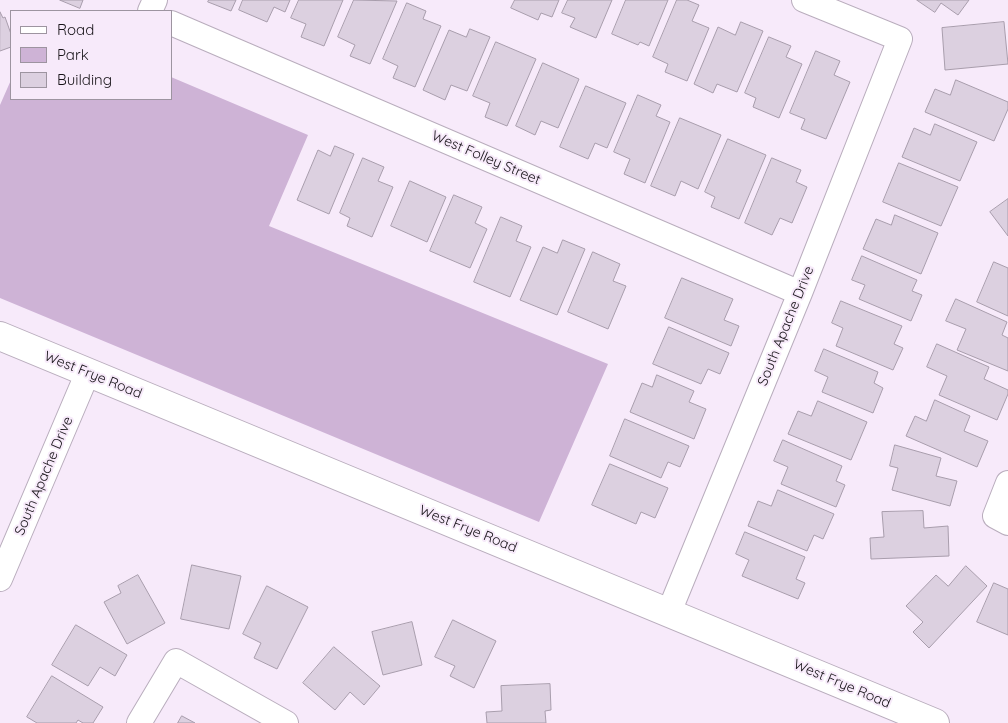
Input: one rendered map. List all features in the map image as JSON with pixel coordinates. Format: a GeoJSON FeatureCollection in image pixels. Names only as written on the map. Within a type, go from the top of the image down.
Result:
{"type":"FeatureCollection","features":[{"type":"Feature","properties":{"kind":"street","name":"South Apache Drive"},"geometry":{"type":"LineString","coordinates":[[669,612],[800,293],[900,39],[804,0]]}},
{"type":"Feature","properties":{"kind":"street","name":"West Folley Street"},"geometry":{"type":"LineString","coordinates":[[172,24],[800,293]]}},
{"type":"Feature","properties":{"kind":"street","name":"West Frye Road"},"geometry":{"type":"LineString","coordinates":[[0,336],[935,723]]}},
{"type":"Feature","properties":{"kind":"street","name":"South Apache Drive"},"geometry":{"type":"LineString","coordinates":[[0,579],[88,372]]}},
{"type":"Feature","properties":{"kind":"street"},"geometry":{"type":"LineString","coordinates":[[1002,519],[1008,484]]}},
{"type":"Feature","properties":{"kind":"street"},"geometry":{"type":"LineString","coordinates":[[139,723],[176,661],[286,723]]}},
{"type":"Feature","properties":{"kind":"green space"},"geometry":{"type":"Polygon","coordinates":[[[172,77],[308,135],[269,226],[608,364],[539,522],[0,298],[0,105],[10,82],[10,100],[172,100],[172,77]]]}},
{"type":"Feature","properties":{"kind":"building"},"geometry":{"type":"Polygon","coordinates":[[[60,0],[83,0],[80,8],[60,0]]]}},
{"type":"Feature","properties":{"kind":"building"},"geometry":{"type":"Polygon","coordinates":[[[209,0],[236,0],[231,11],[208,2],[209,0]]]}},
{"type":"Feature","properties":{"kind":"building"},"geometry":{"type":"Polygon","coordinates":[[[243,0],[290,0],[285,12],[274,7],[267,22],[239,10],[243,0]]]}},
{"type":"Feature","properties":{"kind":"building"},"geometry":{"type":"Polygon","coordinates":[[[299,0],[343,0],[324,46],[301,37],[306,24],[291,18],[299,0]]]}},
{"type":"Feature","properties":{"kind":"building"},"geometry":{"type":"Polygon","coordinates":[[[354,0],[397,1],[370,64],[350,56],[355,45],[338,37],[354,0]]]}},
{"type":"Feature","properties":{"kind":"building"},"geometry":{"type":"Polygon","coordinates":[[[515,0],[559,0],[552,17],[541,13],[538,20],[511,8],[515,0]]]}},
{"type":"Feature","properties":{"kind":"building"},"geometry":{"type":"Polygon","coordinates":[[[568,0],[612,0],[596,38],[570,27],[575,18],[562,13],[568,0]]]}},
{"type":"Feature","properties":{"kind":"building"},"geometry":{"type":"Polygon","coordinates":[[[626,0],[668,0],[649,46],[640,42],[638,45],[612,34],[626,0]]]}},
{"type":"Feature","properties":{"kind":"building"},"geometry":{"type":"Polygon","coordinates":[[[677,0],[687,0],[699,5],[692,21],[709,28],[687,81],[665,72],[668,64],[653,57],[677,0]]]}},
{"type":"Feature","properties":{"kind":"building"},"geometry":{"type":"Polygon","coordinates":[[[917,0],[969,0],[958,15],[941,3],[935,12],[917,0]]]}},
{"type":"Feature","properties":{"kind":"building"},"geometry":{"type":"Polygon","coordinates":[[[407,3],[426,11],[423,19],[441,26],[415,87],[393,78],[398,66],[383,59],[407,3]]]}},
{"type":"Feature","properties":{"kind":"building"},"geometry":{"type":"Polygon","coordinates":[[[0,12],[3,18],[5,17],[10,31],[10,47],[0,51],[0,12]]]}},
{"type":"Feature","properties":{"kind":"building"},"geometry":{"type":"Polygon","coordinates":[[[741,22],[763,31],[737,92],[717,84],[713,93],[694,84],[718,27],[735,35],[741,22]]]}},
{"type":"Feature","properties":{"kind":"building"},"geometry":{"type":"Polygon","coordinates":[[[1004,22],[1008,64],[945,70],[942,28],[1004,22]]]}},
{"type":"Feature","properties":{"kind":"building"},"geometry":{"type":"Polygon","coordinates":[[[470,29],[490,37],[467,91],[451,85],[445,100],[423,90],[449,30],[466,37],[470,29]]]}},
{"type":"Feature","properties":{"kind":"building"},"geometry":{"type":"Polygon","coordinates":[[[769,37],[791,46],[786,57],[802,64],[779,118],[753,107],[756,98],[745,93],[769,37]]]}},
{"type":"Feature","properties":{"kind":"building"},"geometry":{"type":"Polygon","coordinates":[[[496,42],[536,59],[507,126],[485,117],[490,103],[473,96],[496,42]]]}},
{"type":"Feature","properties":{"kind":"building"},"geometry":{"type":"Polygon","coordinates":[[[816,51],[840,61],[834,75],[850,82],[826,139],[801,129],[805,119],[790,113],[816,51]]]}},
{"type":"Feature","properties":{"kind":"building"},"geometry":{"type":"Polygon","coordinates":[[[543,63],[579,79],[558,128],[541,121],[535,135],[516,126],[543,63]]]}},
{"type":"Feature","properties":{"kind":"building"},"geometry":{"type":"Polygon","coordinates":[[[956,80],[1008,102],[1008,109],[994,141],[925,112],[935,89],[950,95],[956,80]]]}},
{"type":"Feature","properties":{"kind":"building"},"geometry":{"type":"Polygon","coordinates":[[[586,86],[626,103],[607,148],[595,143],[588,159],[560,147],[586,86]]]}},
{"type":"Feature","properties":{"kind":"building"},"geometry":{"type":"Polygon","coordinates":[[[638,95],[661,105],[656,116],[670,122],[645,183],[624,174],[630,159],[614,152],[638,95]]]}},
{"type":"Feature","properties":{"kind":"building"},"geometry":{"type":"Polygon","coordinates":[[[680,118],[721,135],[698,189],[681,181],[675,196],[651,186],[680,118]]]}},
{"type":"Feature","properties":{"kind":"building"},"geometry":{"type":"Polygon","coordinates":[[[935,124],[977,142],[960,181],[902,157],[914,128],[930,135],[935,124]]]}},
{"type":"Feature","properties":{"kind":"building"},"geometry":{"type":"Polygon","coordinates":[[[728,139],[766,155],[739,219],[711,207],[715,197],[705,192],[728,139]]]}},
{"type":"Feature","properties":{"kind":"building"},"geometry":{"type":"Polygon","coordinates":[[[335,146],[354,154],[329,214],[297,200],[318,150],[330,156],[335,146]]]}},
{"type":"Feature","properties":{"kind":"building"},"geometry":{"type":"Polygon","coordinates":[[[363,158],[384,167],[378,181],[393,187],[372,237],[347,226],[350,218],[340,213],[363,158]]]}},
{"type":"Feature","properties":{"kind":"building"},"geometry":{"type":"Polygon","coordinates":[[[772,158],[801,170],[796,182],[807,187],[792,223],[780,218],[772,235],[745,223],[772,158]]]}},
{"type":"Feature","properties":{"kind":"building"},"geometry":{"type":"Polygon","coordinates":[[[899,163],[958,187],[941,226],[883,202],[899,163]]]}},
{"type":"Feature","properties":{"kind":"building"},"geometry":{"type":"Polygon","coordinates":[[[410,181],[446,197],[427,242],[391,226],[410,181]]]}},
{"type":"Feature","properties":{"kind":"building"},"geometry":{"type":"Polygon","coordinates":[[[454,195],[482,207],[475,223],[487,229],[470,268],[430,251],[454,195]]]}},
{"type":"Feature","properties":{"kind":"building"},"geometry":{"type":"Polygon","coordinates":[[[1008,199],[1008,236],[990,212],[1008,199]]]}},
{"type":"Feature","properties":{"kind":"building"},"geometry":{"type":"Polygon","coordinates":[[[895,215],[938,233],[921,274],[863,249],[876,219],[891,225],[895,215]]]}},
{"type":"Feature","properties":{"kind":"building"},"geometry":{"type":"Polygon","coordinates":[[[501,217],[522,226],[516,241],[531,247],[510,297],[474,282],[501,217]]]}},
{"type":"Feature","properties":{"kind":"building"},"geometry":{"type":"Polygon","coordinates":[[[563,240],[585,249],[557,315],[520,300],[543,247],[557,253],[563,240]]]}},
{"type":"Feature","properties":{"kind":"building"},"geometry":{"type":"Polygon","coordinates":[[[593,252],[620,264],[613,281],[626,286],[608,329],[568,312],[593,252]]]}},
{"type":"Feature","properties":{"kind":"building"},"geometry":{"type":"Polygon","coordinates":[[[862,256],[917,280],[912,291],[922,295],[911,321],[859,299],[865,285],[852,280],[862,256]]]}},
{"type":"Feature","properties":{"kind":"building"},"geometry":{"type":"Polygon","coordinates":[[[994,262],[1008,268],[1008,316],[977,302],[994,262]]]}},
{"type":"Feature","properties":{"kind":"building"},"geometry":{"type":"Polygon","coordinates":[[[682,278],[733,299],[724,320],[739,326],[731,346],[665,318],[682,278]]]}},
{"type":"Feature","properties":{"kind":"building"},"geometry":{"type":"Polygon","coordinates":[[[956,299],[1007,322],[1002,335],[1008,338],[1008,371],[957,350],[966,329],[946,321],[956,299]]]}},
{"type":"Feature","properties":{"kind":"building"},"geometry":{"type":"Polygon","coordinates":[[[841,301],[902,326],[894,344],[903,348],[893,370],[836,346],[843,328],[832,323],[841,301]]]}},
{"type":"Feature","properties":{"kind":"building"},"geometry":{"type":"Polygon","coordinates":[[[669,327],[729,353],[720,374],[708,369],[701,384],[653,364],[669,327]]]}},
{"type":"Feature","properties":{"kind":"building"},"geometry":{"type":"Polygon","coordinates":[[[937,344],[989,367],[984,379],[1008,390],[997,420],[939,395],[947,376],[927,367],[937,344]]]}},
{"type":"Feature","properties":{"kind":"building"},"geometry":{"type":"Polygon","coordinates":[[[824,349],[878,372],[874,383],[883,388],[873,413],[822,392],[828,377],[815,371],[824,349]]]}},
{"type":"Feature","properties":{"kind":"building"},"geometry":{"type":"Polygon","coordinates":[[[657,375],[694,391],[689,402],[706,409],[694,439],[630,412],[642,383],[652,387],[657,375]]]}},
{"type":"Feature","properties":{"kind":"building"},"geometry":{"type":"Polygon","coordinates":[[[935,400],[970,416],[964,431],[988,441],[977,467],[906,436],[915,416],[926,421],[935,400]]]}},
{"type":"Feature","properties":{"kind":"building"},"geometry":{"type":"Polygon","coordinates":[[[818,401],[867,422],[851,460],[788,434],[798,411],[811,416],[818,401]]]}},
{"type":"Feature","properties":{"kind":"building"},"geometry":{"type":"Polygon","coordinates":[[[625,419],[689,446],[680,467],[668,462],[661,478],[610,456],[625,419]]]}},
{"type":"Feature","properties":{"kind":"building"},"geometry":{"type":"Polygon","coordinates":[[[783,440],[842,466],[836,481],[845,485],[836,507],[781,484],[788,467],[774,461],[783,440]]]}},
{"type":"Feature","properties":{"kind":"building"},"geometry":{"type":"Polygon","coordinates":[[[895,445],[941,458],[936,476],[957,481],[950,506],[892,490],[898,468],[890,466],[895,445]]]}},
{"type":"Feature","properties":{"kind":"building"},"geometry":{"type":"Polygon","coordinates":[[[610,464],[668,488],[655,518],[641,512],[636,524],[592,505],[610,464]]]}},
{"type":"Feature","properties":{"kind":"building"},"geometry":{"type":"Polygon","coordinates":[[[778,490],[834,514],[823,539],[814,535],[807,551],[748,526],[758,501],[771,506],[778,490]]]}},
{"type":"Feature","properties":{"kind":"building"},"geometry":{"type":"Polygon","coordinates":[[[923,511],[924,528],[948,526],[949,556],[871,559],[870,538],[884,537],[882,512],[923,511]]]}},
{"type":"Feature","properties":{"kind":"building"},"geometry":{"type":"Polygon","coordinates":[[[745,532],[805,557],[796,579],[805,583],[798,599],[742,576],[749,560],[736,554],[745,532]]]}},
{"type":"Feature","properties":{"kind":"building"},"geometry":{"type":"Polygon","coordinates":[[[192,565],[241,576],[229,629],[181,619],[192,565]]]}},
{"type":"Feature","properties":{"kind":"building"},"geometry":{"type":"Polygon","coordinates":[[[966,566],[987,586],[929,648],[913,632],[923,622],[906,606],[936,575],[948,586],[966,566]]]}},
{"type":"Feature","properties":{"kind":"building"},"geometry":{"type":"Polygon","coordinates":[[[138,575],[165,623],[127,644],[104,602],[121,593],[118,586],[138,575]]]}},
{"type":"Feature","properties":{"kind":"building"},"geometry":{"type":"Polygon","coordinates":[[[994,583],[1008,589],[1008,635],[977,622],[994,583]]]}},
{"type":"Feature","properties":{"kind":"building"},"geometry":{"type":"Polygon","coordinates":[[[267,586],[308,607],[277,669],[254,658],[261,643],[243,634],[267,586]]]}},
{"type":"Feature","properties":{"kind":"building"},"geometry":{"type":"Polygon","coordinates":[[[453,620],[496,641],[474,688],[450,676],[455,666],[435,657],[453,620]]]}},
{"type":"Feature","properties":{"kind":"building"},"geometry":{"type":"Polygon","coordinates":[[[412,622],[422,665],[383,675],[372,632],[412,622]]]}},
{"type":"Feature","properties":{"kind":"building"},"geometry":{"type":"Polygon","coordinates":[[[76,625],[127,655],[115,676],[100,667],[88,686],[52,665],[76,625]]]}},
{"type":"Feature","properties":{"kind":"building"},"geometry":{"type":"Polygon","coordinates":[[[334,647],[380,686],[364,705],[350,692],[335,710],[303,683],[334,647]]]}},
{"type":"Feature","properties":{"kind":"building"},"geometry":{"type":"Polygon","coordinates":[[[52,676],[103,707],[93,723],[83,723],[78,720],[76,723],[37,723],[27,717],[52,676]]]}},
{"type":"Feature","properties":{"kind":"building"},"geometry":{"type":"Polygon","coordinates":[[[550,684],[551,710],[545,711],[546,723],[487,723],[486,712],[502,711],[501,686],[550,684]]]}},
{"type":"Feature","properties":{"kind":"building"},"geometry":{"type":"Polygon","coordinates":[[[182,716],[195,723],[178,723],[182,716]]]}}]}
